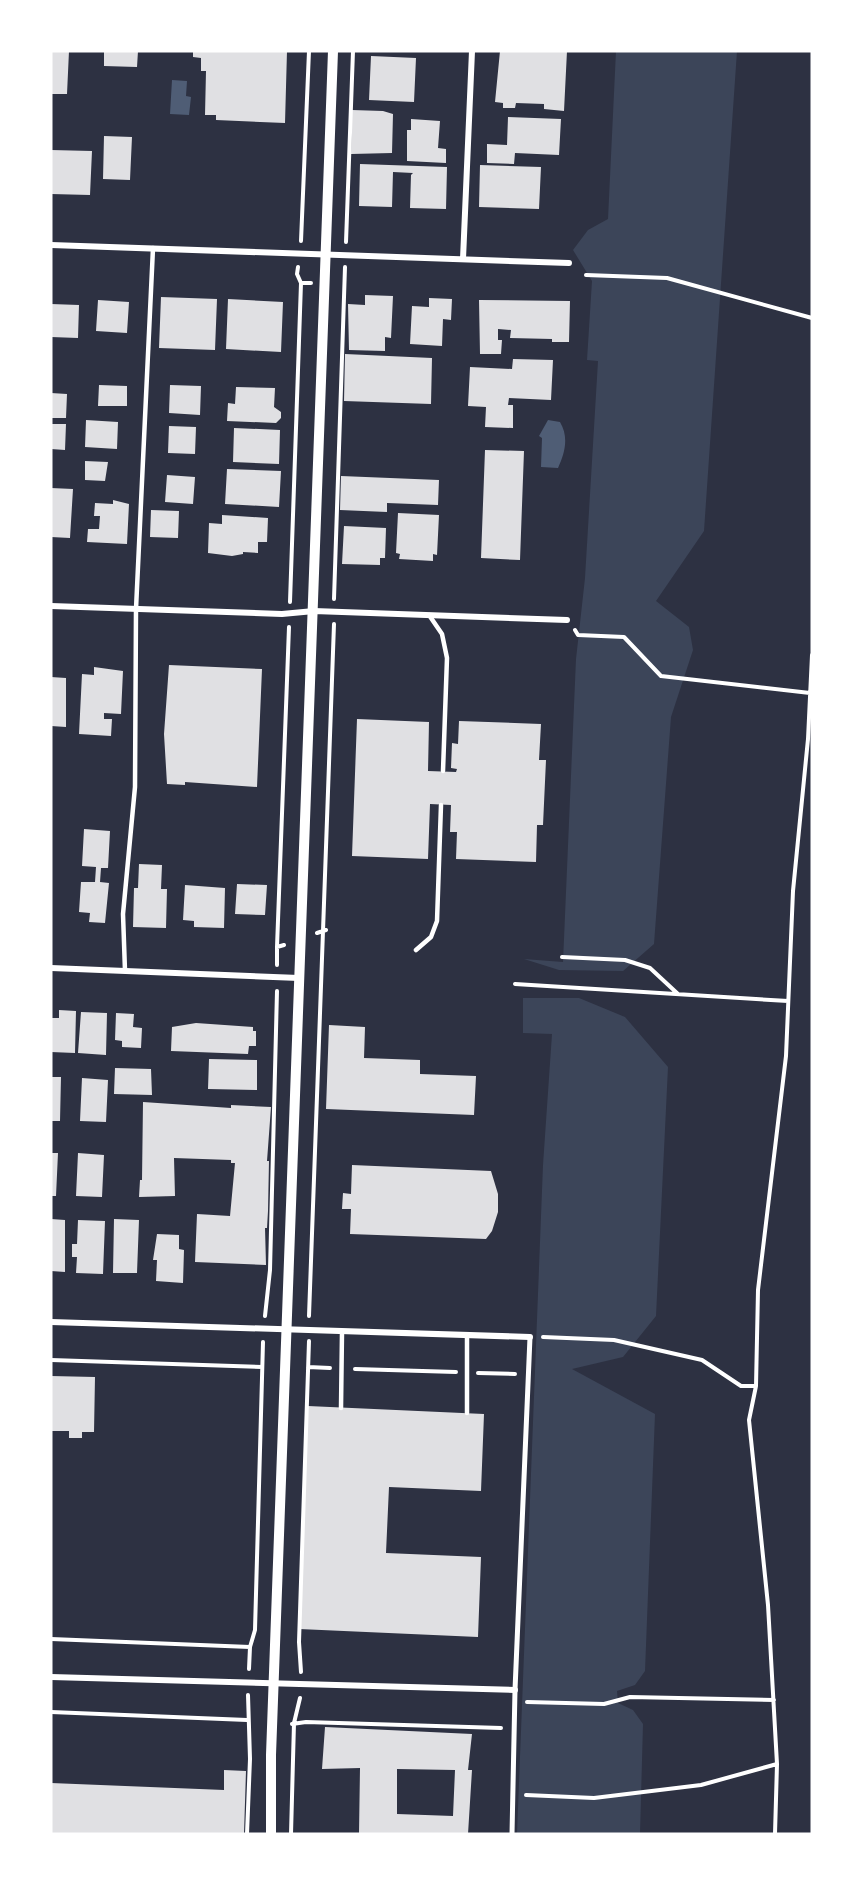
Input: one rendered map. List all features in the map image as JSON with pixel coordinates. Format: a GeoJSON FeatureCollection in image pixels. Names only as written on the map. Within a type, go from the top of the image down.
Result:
{"type":"FeatureCollection","features":[{"type":"Feature","properties":{"kind":"street"},"geometry":{"type":"LineString","coordinates":[[271,1834],[269,1818],[272,1726],[333,51]]}},
{"type":"Feature","properties":{"kind":"street"},"geometry":{"type":"LineString","coordinates":[[463,259],[472,51]]}},
{"type":"Feature","properties":{"kind":"street"},"geometry":{"type":"LineString","coordinates":[[51,245],[569,263]]}},
{"type":"Feature","properties":{"kind":"street"},"geometry":{"type":"LineString","coordinates":[[51,606],[289,614],[314,611],[567,620]]}},
{"type":"Feature","properties":{"kind":"street"},"geometry":{"type":"LineString","coordinates":[[51,968],[299,978]]}},
{"type":"Feature","properties":{"kind":"street"},"geometry":{"type":"LineString","coordinates":[[51,1322],[309,1332],[530,1337],[514,1701],[512,1834]]}},
{"type":"Feature","properties":{"kind":"street"},"geometry":{"type":"LineString","coordinates":[[51,1677],[515,1690]]}},
{"type":"Feature","properties":{"kind":"lane"},"geometry":{"type":"LineString","coordinates":[[125,971],[123,914],[135,787],[136,609],[153,248]]}},
{"type":"Feature","properties":{"kind":"lane"},"geometry":{"type":"LineString","coordinates":[[429,615],[441,634],[447,658],[443,771]]}},
{"type":"Feature","properties":{"kind":"lane"},"geometry":{"type":"LineString","coordinates":[[416,950],[431,937],[437,921],[441,805]]}},
{"type":"Feature","properties":{"kind":"lane"},"geometry":{"type":"LineString","coordinates":[[341,1408],[342,1332]]}},
{"type":"Feature","properties":{"kind":"lane"},"geometry":{"type":"LineString","coordinates":[[467,1335],[467,1413]]}},
{"type":"Feature","properties":{"kind":"path"},"geometry":{"type":"LineString","coordinates":[[277,947],[301,283],[297,274],[300,252],[309,51]]}},
{"type":"Feature","properties":{"kind":"path"},"geometry":{"type":"LineString","coordinates":[[586,275],[667,278],[812,318]]}},
{"type":"Feature","properties":{"kind":"path"},"geometry":{"type":"LineString","coordinates":[[301,283],[344,284]]}},
{"type":"Feature","properties":{"kind":"path"},"geometry":{"type":"LineString","coordinates":[[578,635],[624,637],[661,676],[810,693]]}},
{"type":"Feature","properties":{"kind":"path"},"geometry":{"type":"LineString","coordinates":[[775,1834],[777,1764],[774,1700],[768,1605],[749,1420],[756,1386],[758,1290],[786,1056],[793,891],[812,654]]}},
{"type":"Feature","properties":{"kind":"path"},"geometry":{"type":"LineString","coordinates":[[291,1834],[294,1723],[299,1709],[302,1660],[299,1642],[309,1332],[323,931],[326,930]]}},
{"type":"Feature","properties":{"kind":"path"},"geometry":{"type":"LineString","coordinates":[[562,957],[625,960],[650,968],[678,994]]}},
{"type":"Feature","properties":{"kind":"path"},"geometry":{"type":"LineString","coordinates":[[515,984],[788,1001]]}},
{"type":"Feature","properties":{"kind":"path"},"geometry":{"type":"LineString","coordinates":[[530,1337],[614,1340],[702,1360],[741,1386],[756,1386]]}},
{"type":"Feature","properties":{"kind":"path"},"geometry":{"type":"LineString","coordinates":[[51,1360],[262,1368]]}},
{"type":"Feature","properties":{"kind":"path"},"geometry":{"type":"LineString","coordinates":[[308,1367],[528,1375]]}},
{"type":"Feature","properties":{"kind":"path"},"geometry":{"type":"LineString","coordinates":[[51,1639],[250,1647]]}},
{"type":"Feature","properties":{"kind":"path"},"geometry":{"type":"LineString","coordinates":[[514,1701],[604,1704],[630,1697],[774,1700]]}},
{"type":"Feature","properties":{"kind":"path"},"geometry":{"type":"LineString","coordinates":[[51,1712],[247,1720]]}},
{"type":"Feature","properties":{"kind":"path"},"geometry":{"type":"LineString","coordinates":[[272,1726],[287,1726],[294,1723],[514,1729]]}},
{"type":"Feature","properties":{"kind":"path"},"geometry":{"type":"LineString","coordinates":[[513,1794],[594,1797],[701,1785],[777,1764]]}},
{"type":"Feature","properties":{"kind":"shaded area"},"geometry":{"type":"Polygon","coordinates":[[[616,51],[737,51],[704,531],[656,601],[689,627],[693,650],[671,717],[654,944],[623,971],[559,970],[524,959],[563,962],[576,659],[585,578],[598,361],[587,360],[592,281],[573,250],[588,230],[608,219],[616,51]]]}},
{"type":"Feature","properties":{"kind":"shaded area"},"geometry":{"type":"Polygon","coordinates":[[[172,80],[187,81],[186,96],[191,97],[189,115],[170,114],[172,80]]]}},
{"type":"Feature","properties":{"kind":"shaded area"},"geometry":{"type":"Polygon","coordinates":[[[548,420],[560,422],[563,428],[564,451],[558,468],[541,467],[542,438],[539,436],[548,420]]]}},
{"type":"Feature","properties":{"kind":"shaded area"},"geometry":{"type":"Polygon","coordinates":[[[523,998],[579,998],[625,1017],[668,1067],[656,1316],[623,1357],[572,1369],[655,1414],[645,1671],[635,1685],[617,1691],[618,1703],[633,1710],[643,1724],[640,1834],[517,1834],[543,1165],[552,1034],[523,1033],[523,998]]]}},
{"type":"Feature","properties":{"kind":"building"},"geometry":{"type":"Polygon","coordinates":[[[51,51],[69,51],[67,94],[51,94],[51,51]]]}},
{"type":"Feature","properties":{"kind":"building"},"geometry":{"type":"Polygon","coordinates":[[[104,51],[138,51],[137,67],[104,66],[104,51]]]}},
{"type":"Feature","properties":{"kind":"building"},"geometry":{"type":"Polygon","coordinates":[[[193,51],[287,51],[285,123],[216,120],[216,115],[205,115],[206,71],[201,71],[201,58],[193,57],[193,51]]]}},
{"type":"Feature","properties":{"kind":"building"},"geometry":{"type":"Polygon","coordinates":[[[500,51],[567,51],[564,111],[544,109],[544,104],[516,103],[515,108],[503,108],[503,103],[495,102],[500,51]]]}},
{"type":"Feature","properties":{"kind":"building"},"geometry":{"type":"Polygon","coordinates":[[[371,56],[416,58],[414,102],[369,100],[371,56]]]}},
{"type":"Feature","properties":{"kind":"building"},"geometry":{"type":"Polygon","coordinates":[[[352,110],[383,111],[393,114],[392,153],[351,154],[352,110]]]}},
{"type":"Feature","properties":{"kind":"building"},"geometry":{"type":"Polygon","coordinates":[[[508,117],[561,119],[559,155],[515,153],[514,164],[487,163],[487,144],[507,145],[508,117]]]}},
{"type":"Feature","properties":{"kind":"building"},"geometry":{"type":"Polygon","coordinates":[[[411,119],[440,121],[438,148],[446,149],[446,163],[407,161],[407,130],[411,130],[411,119]]]}},
{"type":"Feature","properties":{"kind":"building"},"geometry":{"type":"Polygon","coordinates":[[[104,136],[132,137],[130,180],[103,179],[104,136]]]}},
{"type":"Feature","properties":{"kind":"building"},"geometry":{"type":"Polygon","coordinates":[[[51,150],[92,151],[90,195],[51,194],[51,150]]]}},
{"type":"Feature","properties":{"kind":"building"},"geometry":{"type":"Polygon","coordinates":[[[360,164],[447,167],[446,209],[410,208],[411,175],[413,173],[393,172],[392,207],[359,206],[360,164]]]}},
{"type":"Feature","properties":{"kind":"building"},"geometry":{"type":"Polygon","coordinates":[[[480,165],[541,167],[539,209],[479,207],[480,165]]]}},
{"type":"Feature","properties":{"kind":"building"},"geometry":{"type":"Polygon","coordinates":[[[365,295],[393,296],[391,338],[385,337],[385,351],[349,350],[348,304],[365,305],[365,295]]]}},
{"type":"Feature","properties":{"kind":"building"},"geometry":{"type":"Polygon","coordinates":[[[161,297],[217,299],[215,350],[159,348],[161,297]]]}},
{"type":"Feature","properties":{"kind":"building"},"geometry":{"type":"Polygon","coordinates":[[[429,298],[452,299],[451,320],[443,319],[442,346],[410,344],[412,306],[429,307],[429,298]]]}},
{"type":"Feature","properties":{"kind":"building"},"geometry":{"type":"Polygon","coordinates":[[[228,299],[283,302],[281,352],[226,349],[228,299]]]}},
{"type":"Feature","properties":{"kind":"building"},"geometry":{"type":"Polygon","coordinates":[[[98,300],[129,302],[127,333],[96,331],[98,300]]]}},
{"type":"Feature","properties":{"kind":"building"},"geometry":{"type":"Polygon","coordinates":[[[479,300],[570,301],[569,342],[552,342],[552,339],[510,338],[511,330],[498,329],[498,340],[502,340],[501,354],[480,354],[479,300]]]}},
{"type":"Feature","properties":{"kind":"building"},"geometry":{"type":"Polygon","coordinates":[[[51,304],[79,305],[78,338],[51,337],[51,304]]]}},
{"type":"Feature","properties":{"kind":"building"},"geometry":{"type":"Polygon","coordinates":[[[345,354],[432,358],[431,404],[344,401],[345,354]]]}},
{"type":"Feature","properties":{"kind":"building"},"geometry":{"type":"Polygon","coordinates":[[[513,359],[553,360],[551,400],[509,398],[508,405],[513,405],[513,428],[485,427],[486,407],[468,406],[470,367],[512,369],[513,359]]]}},
{"type":"Feature","properties":{"kind":"building"},"geometry":{"type":"Polygon","coordinates":[[[99,385],[127,386],[127,406],[98,406],[99,385]]]}},
{"type":"Feature","properties":{"kind":"building"},"geometry":{"type":"Polygon","coordinates":[[[170,385],[201,386],[200,415],[169,413],[170,385]]]}},
{"type":"Feature","properties":{"kind":"building"},"geometry":{"type":"Polygon","coordinates":[[[236,387],[275,388],[274,407],[281,412],[281,418],[276,423],[227,421],[228,403],[235,404],[236,387]]]}},
{"type":"Feature","properties":{"kind":"building"},"geometry":{"type":"Polygon","coordinates":[[[51,393],[67,394],[66,418],[51,418],[51,393]]]}},
{"type":"Feature","properties":{"kind":"building"},"geometry":{"type":"Polygon","coordinates":[[[86,420],[118,422],[117,449],[85,447],[86,420]]]}},
{"type":"Feature","properties":{"kind":"building"},"geometry":{"type":"Polygon","coordinates":[[[51,424],[66,424],[65,450],[51,449],[51,424]]]}},
{"type":"Feature","properties":{"kind":"building"},"geometry":{"type":"Polygon","coordinates":[[[169,426],[196,427],[195,454],[168,453],[169,426]]]}},
{"type":"Feature","properties":{"kind":"building"},"geometry":{"type":"Polygon","coordinates":[[[234,428],[280,430],[279,464],[233,462],[234,428]]]}},
{"type":"Feature","properties":{"kind":"building"},"geometry":{"type":"Polygon","coordinates":[[[485,450],[524,451],[520,560],[481,558],[485,450]]]}},
{"type":"Feature","properties":{"kind":"building"},"geometry":{"type":"Polygon","coordinates":[[[85,461],[108,462],[105,481],[85,480],[85,461]]]}},
{"type":"Feature","properties":{"kind":"building"},"geometry":{"type":"Polygon","coordinates":[[[227,469],[281,471],[279,507],[225,504],[227,469]]]}},
{"type":"Feature","properties":{"kind":"building"},"geometry":{"type":"Polygon","coordinates":[[[167,475],[195,477],[193,504],[165,502],[167,475]]]}},
{"type":"Feature","properties":{"kind":"building"},"geometry":{"type":"Polygon","coordinates":[[[341,476],[439,480],[438,505],[387,503],[387,512],[340,510],[341,476]]]}},
{"type":"Feature","properties":{"kind":"building"},"geometry":{"type":"Polygon","coordinates":[[[51,488],[73,489],[70,538],[51,537],[51,488]]]}},
{"type":"Feature","properties":{"kind":"building"},"geometry":{"type":"Polygon","coordinates":[[[113,500],[129,504],[127,544],[87,542],[88,529],[99,529],[100,516],[94,516],[95,503],[113,504],[113,500]]]}},
{"type":"Feature","properties":{"kind":"building"},"geometry":{"type":"Polygon","coordinates":[[[151,510],[179,511],[178,538],[150,537],[151,510]]]}},
{"type":"Feature","properties":{"kind":"building"},"geometry":{"type":"Polygon","coordinates":[[[398,513],[439,515],[437,555],[433,554],[433,561],[399,559],[400,554],[396,553],[398,513]]]}},
{"type":"Feature","properties":{"kind":"building"},"geometry":{"type":"Polygon","coordinates":[[[222,515],[268,518],[267,542],[258,542],[258,553],[243,552],[243,554],[232,556],[208,553],[209,523],[222,524],[222,515]]]}},
{"type":"Feature","properties":{"kind":"building"},"geometry":{"type":"Polygon","coordinates":[[[344,526],[386,528],[385,558],[380,558],[380,565],[342,564],[344,526]]]}},
{"type":"Feature","properties":{"kind":"building"},"geometry":{"type":"Polygon","coordinates":[[[169,665],[262,669],[257,787],[185,782],[185,785],[167,784],[164,734],[169,665]]]}},
{"type":"Feature","properties":{"kind":"building"},"geometry":{"type":"Polygon","coordinates":[[[94,667],[123,671],[121,714],[104,713],[104,719],[112,719],[111,736],[79,734],[82,674],[94,675],[94,667]]]}},
{"type":"Feature","properties":{"kind":"building"},"geometry":{"type":"Polygon","coordinates":[[[51,677],[66,678],[66,727],[51,726],[51,677]]]}},
{"type":"Feature","properties":{"kind":"building"},"geometry":{"type":"Polygon","coordinates":[[[357,719],[429,722],[428,771],[456,772],[457,769],[451,768],[452,743],[458,744],[459,721],[541,724],[539,760],[546,760],[543,825],[537,825],[536,862],[456,859],[457,832],[450,832],[451,805],[430,804],[428,859],[352,856],[357,719]]]}},
{"type":"Feature","properties":{"kind":"building"},"geometry":{"type":"Polygon","coordinates":[[[84,829],[110,831],[108,868],[101,868],[100,882],[109,883],[105,923],[89,922],[90,913],[79,912],[81,882],[95,882],[96,867],[82,866],[84,829]]]}},
{"type":"Feature","properties":{"kind":"building"},"geometry":{"type":"Polygon","coordinates":[[[139,864],[162,865],[161,889],[167,889],[166,928],[133,927],[134,888],[138,888],[139,864]]]}},
{"type":"Feature","properties":{"kind":"building"},"geometry":{"type":"Polygon","coordinates":[[[237,884],[267,885],[265,915],[235,914],[237,884]]]}},
{"type":"Feature","properties":{"kind":"building"},"geometry":{"type":"Polygon","coordinates":[[[185,885],[225,888],[224,928],[194,927],[194,921],[183,920],[185,885]]]}},
{"type":"Feature","properties":{"kind":"building"},"geometry":{"type":"Polygon","coordinates":[[[59,1010],[76,1011],[75,1053],[51,1052],[51,1018],[59,1018],[59,1010]]]}},
{"type":"Feature","properties":{"kind":"building"},"geometry":{"type":"Polygon","coordinates":[[[81,1012],[107,1013],[106,1055],[78,1053],[81,1012]]]}},
{"type":"Feature","properties":{"kind":"building"},"geometry":{"type":"Polygon","coordinates":[[[116,1013],[134,1014],[133,1027],[142,1028],[141,1048],[122,1047],[122,1041],[115,1040],[116,1013]]]}},
{"type":"Feature","properties":{"kind":"building"},"geometry":{"type":"Polygon","coordinates":[[[196,1023],[253,1027],[253,1031],[256,1031],[256,1046],[249,1046],[248,1054],[171,1051],[172,1027],[196,1023]]]}},
{"type":"Feature","properties":{"kind":"building"},"geometry":{"type":"Polygon","coordinates":[[[329,1025],[365,1027],[364,1058],[420,1060],[420,1074],[476,1076],[474,1115],[326,1109],[329,1025]]]}},
{"type":"Feature","properties":{"kind":"building"},"geometry":{"type":"Polygon","coordinates":[[[209,1059],[257,1060],[257,1090],[208,1089],[209,1059]]]}},
{"type":"Feature","properties":{"kind":"building"},"geometry":{"type":"Polygon","coordinates":[[[115,1068],[151,1069],[152,1095],[114,1094],[115,1068]]]}},
{"type":"Feature","properties":{"kind":"building"},"geometry":{"type":"Polygon","coordinates":[[[51,1077],[61,1077],[60,1121],[51,1121],[51,1077]]]}},
{"type":"Feature","properties":{"kind":"building"},"geometry":{"type":"Polygon","coordinates":[[[82,1078],[108,1080],[106,1122],[80,1121],[82,1078]]]}},
{"type":"Feature","properties":{"kind":"building"},"geometry":{"type":"Polygon","coordinates":[[[143,1102],[231,1108],[231,1105],[271,1107],[267,1161],[269,1161],[267,1228],[265,1228],[266,1265],[195,1262],[197,1214],[230,1216],[235,1163],[231,1163],[231,1160],[174,1158],[175,1196],[139,1197],[140,1180],[142,1180],[143,1102]]]}},
{"type":"Feature","properties":{"kind":"building"},"geometry":{"type":"Polygon","coordinates":[[[51,1153],[58,1153],[56,1196],[51,1196],[51,1153]]]}},
{"type":"Feature","properties":{"kind":"building"},"geometry":{"type":"Polygon","coordinates":[[[78,1153],[104,1155],[102,1197],[76,1196],[78,1153]]]}},
{"type":"Feature","properties":{"kind":"building"},"geometry":{"type":"Polygon","coordinates":[[[352,1165],[491,1171],[498,1194],[498,1212],[492,1231],[486,1239],[350,1234],[351,1209],[342,1209],[343,1193],[351,1194],[352,1165]]]}},
{"type":"Feature","properties":{"kind":"building"},"geometry":{"type":"Polygon","coordinates":[[[51,1219],[65,1220],[65,1272],[51,1271],[51,1219]]]}},
{"type":"Feature","properties":{"kind":"building"},"geometry":{"type":"Polygon","coordinates":[[[114,1219],[139,1220],[137,1273],[113,1273],[114,1219]]]}},
{"type":"Feature","properties":{"kind":"building"},"geometry":{"type":"Polygon","coordinates":[[[78,1220],[105,1221],[103,1274],[76,1273],[77,1257],[72,1257],[72,1244],[77,1244],[78,1220]]]}},
{"type":"Feature","properties":{"kind":"building"},"geometry":{"type":"Polygon","coordinates":[[[157,1234],[179,1235],[179,1249],[184,1250],[183,1283],[156,1281],[157,1260],[153,1260],[157,1234]]]}},
{"type":"Feature","properties":{"kind":"building"},"geometry":{"type":"Polygon","coordinates":[[[51,1376],[95,1377],[94,1432],[82,1432],[82,1438],[69,1438],[69,1431],[51,1431],[51,1376]]]}},
{"type":"Feature","properties":{"kind":"building"},"geometry":{"type":"Polygon","coordinates":[[[308,1406],[484,1414],[481,1491],[389,1487],[386,1553],[481,1557],[478,1637],[299,1629],[308,1406]]]}},
{"type":"Feature","properties":{"kind":"building"},"geometry":{"type":"Polygon","coordinates":[[[325,1727],[472,1734],[468,1770],[472,1770],[468,1834],[359,1834],[360,1768],[322,1769],[325,1727]],[[397,1769],[397,1814],[453,1816],[455,1770],[397,1769]]]}},
{"type":"Feature","properties":{"kind":"building"},"geometry":{"type":"Polygon","coordinates":[[[224,1770],[246,1771],[244,1834],[51,1834],[51,1783],[224,1790],[224,1770]]]}}]}
